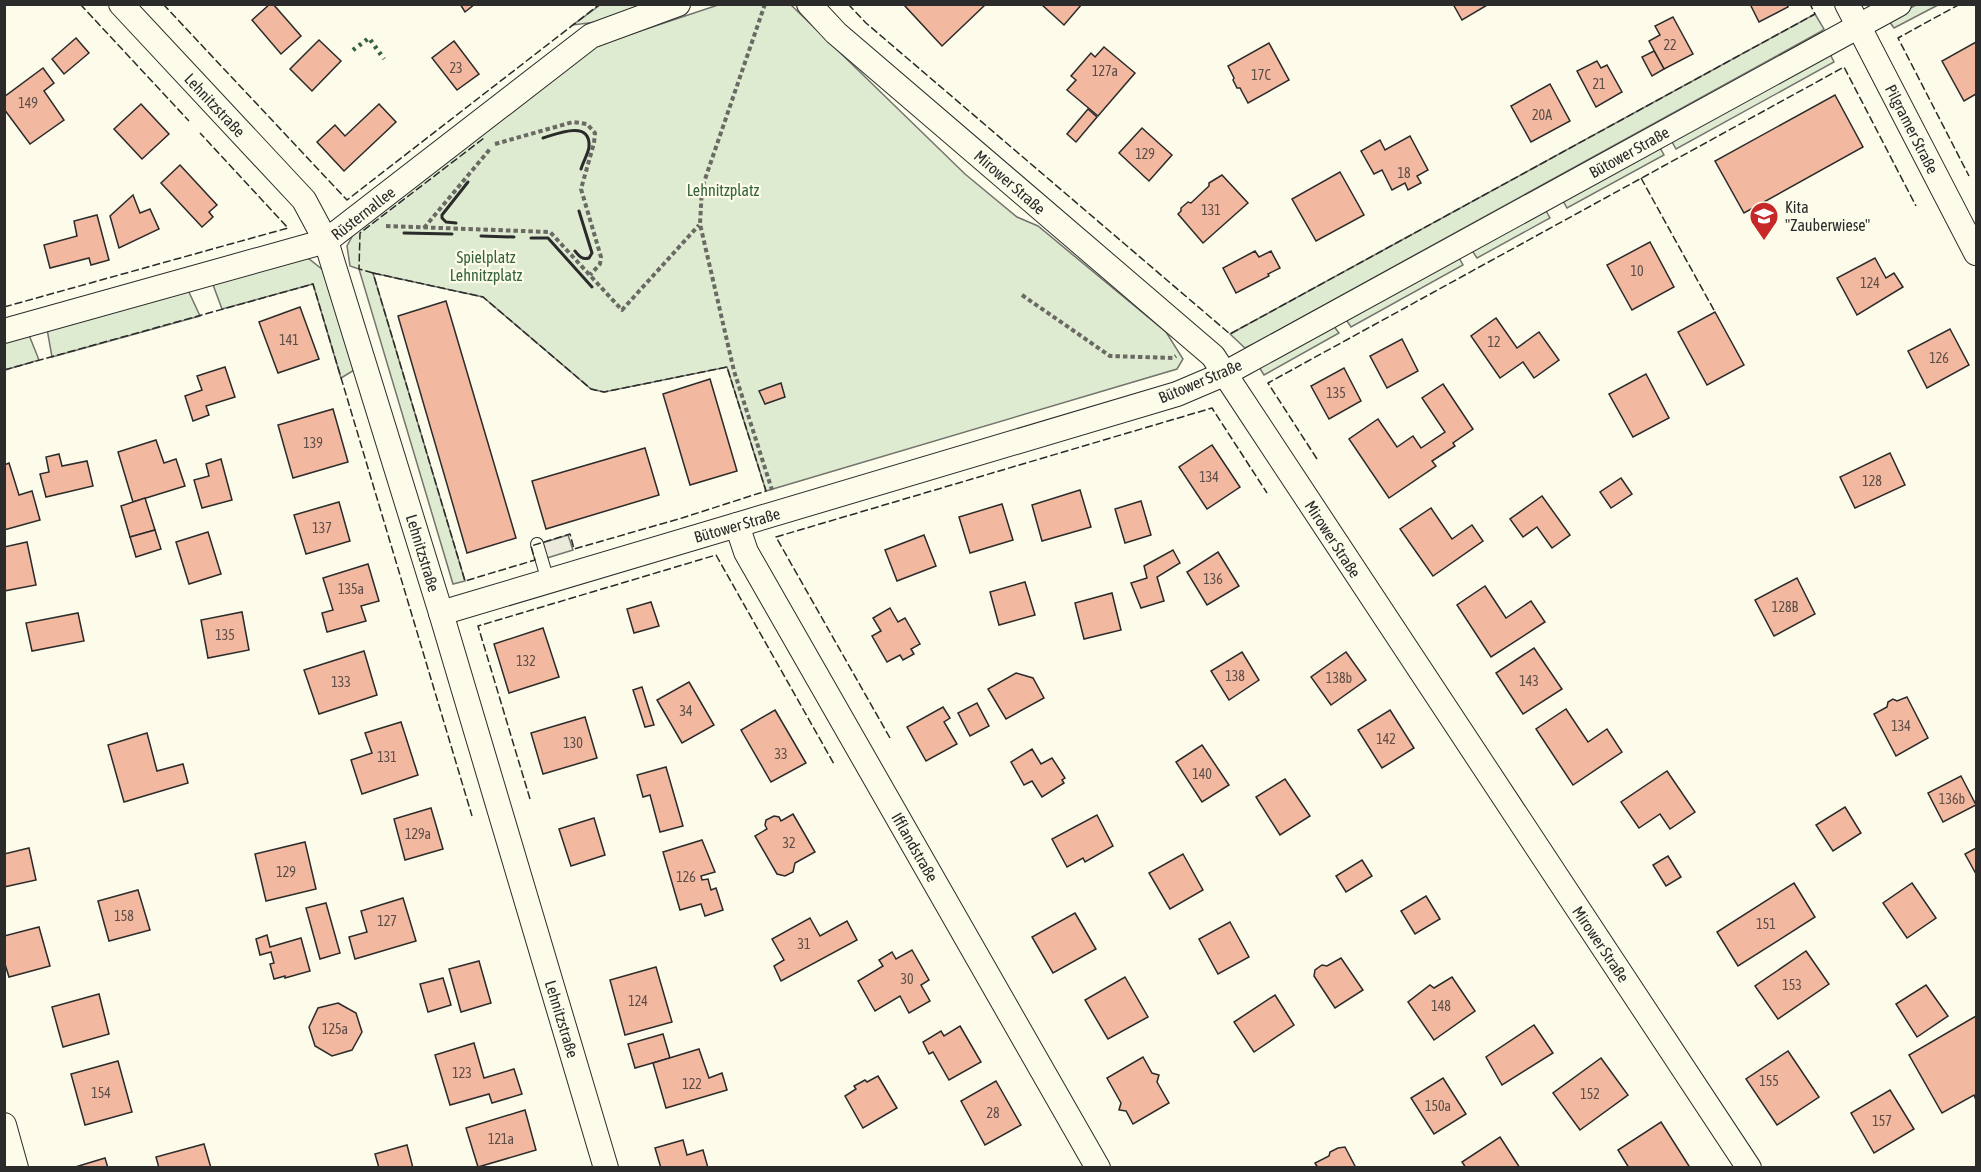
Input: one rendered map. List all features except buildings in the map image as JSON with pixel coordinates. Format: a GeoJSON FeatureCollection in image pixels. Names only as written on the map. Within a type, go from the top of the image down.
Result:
{"type":"FeatureCollection","features":[{"type":"Feature","properties":{"kind":"street","name":"Lehnitzstraße"},"geometry":{"type":"LineString","coordinates":[[121,4],[304,200],[326,241],[441,613],[606,1167]]}},
{"type":"Feature","properties":{"kind":"street","name":"Rüsternallee"},"geometry":{"type":"LineString","coordinates":[[4,331],[326,241],[591,36],[678,4]]}},
{"type":"Feature","properties":{"kind":"street","name":"Mirower Straße"},"geometry":{"type":"LineString","coordinates":[[809,4],[836,33],[1213,356],[1749,1167]]}},
{"type":"Feature","properties":{"kind":"street","name":"Pilgramer Straße"},"geometry":{"type":"LineString","coordinates":[[1847,4],[1977,254]]}},
{"type":"Feature","properties":{"kind":"street","name":"Bütower Straße"},"geometry":{"type":"LineString","coordinates":[[441,613],[1177,394],[1224,374],[1899,4]]}},
{"type":"Feature","properties":{"kind":"street","name":"Ifflandstraße"},"geometry":{"type":"LineString","coordinates":[[737,525],[746,552],[1098,1167]]}},
{"type":"Feature","properties":{"kind":"street"},"geometry":{"type":"LineString","coordinates":[[4,1125],[16,1167]]}},
{"type":"Feature","properties":{"kind":"lane"},"geometry":{"type":"LineString","coordinates":[[537,544],[548,581]]}},
{"type":"Feature","properties":{"kind":"path"},"geometry":{"type":"LineString","coordinates":[[765,4],[702,188],[700,224],[734,371],[779,513]]}},
{"type":"Feature","properties":{"kind":"path"},"geometry":{"type":"LineString","coordinates":[[424,228],[494,144],[573,122],[587,124],[595,133],[581,189],[601,257],[600,264],[590,275]]}},
{"type":"Feature","properties":{"kind":"path"},"geometry":{"type":"LineString","coordinates":[[384,225],[550,232],[622,310],[700,224]]}},
{"type":"Feature","properties":{"kind":"path"},"geometry":{"type":"LineString","coordinates":[[1022,295],[1110,356],[1173,358],[1194,339]]}},
{"type":"Feature","properties":{"kind":"green space"},"geometry":{"type":"Polygon","coordinates":[[[600,5],[647,5],[596,22],[573,25],[600,5]]]}},
{"type":"Feature","properties":{"kind":"green space","name":"Lehnitzplatz"},"geometry":{"type":"Polygon","coordinates":[[[718,5],[791,5],[965,174],[1017,217],[1038,226],[1166,332],[1183,359],[1177,369],[766,491],[727,367],[604,392],[591,389],[483,297],[373,273],[465,581],[453,584],[359,269],[350,266],[347,246],[354,233],[598,45],[718,5]]]}},
{"type":"Feature","properties":{"kind":"green space"},"geometry":{"type":"Polygon","coordinates":[[[1916,5],[1938,5],[1894,28],[1889,21],[1916,5]]]}},
{"type":"Feature","properties":{"kind":"green space"},"geometry":{"type":"Polygon","coordinates":[[[1815,14],[1824,29],[1820,32],[1255,343],[1245,348],[1230,334],[1815,14]]]}},
{"type":"Feature","properties":{"kind":"green space"},"geometry":{"type":"Polygon","coordinates":[[[1830,54],[1834,62],[1676,149],[1671,140],[1830,54]]]}},
{"type":"Feature","properties":{"kind":"green space"},"geometry":{"type":"Polygon","coordinates":[[[1659,146],[1664,155],[1567,208],[1562,199],[1659,146]]]}},
{"type":"Feature","properties":{"kind":"green space"},"geometry":{"type":"Polygon","coordinates":[[[1545,209],[1550,218],[1477,258],[1471,249],[1545,209]]]}},
{"type":"Feature","properties":{"kind":"green space"},"geometry":{"type":"Polygon","coordinates":[[[1458,256],[1463,265],[1351,327],[1345,318],[1458,256]]]}},
{"type":"Feature","properties":{"kind":"green space"},"geometry":{"type":"Polygon","coordinates":[[[303,257],[323,270],[356,369],[341,378],[313,284],[222,309],[212,282],[303,257]]]}},
{"type":"Feature","properties":{"kind":"green space"},"geometry":{"type":"Polygon","coordinates":[[[188,290],[200,316],[52,357],[47,329],[188,290]]]}},
{"type":"Feature","properties":{"kind":"green space"},"geometry":{"type":"Polygon","coordinates":[[[1333,325],[1339,333],[1264,375],[1259,367],[1333,325]]]}},
{"type":"Feature","properties":{"kind":"green space"},"geometry":{"type":"Polygon","coordinates":[[[29,335],[39,360],[5,370],[5,342],[29,335]]]}},
{"type":"Feature","properties":{"kind":"shaded area"},"geometry":{"type":"Polygon","coordinates":[[[568,535],[573,550],[547,558],[542,543],[568,535]]]}},
{"type":"Feature","properties":{"kind":"hedge"},"geometry":{"type":"LineString","coordinates":[[353,50],[369,38],[384,59]]}},
{"type":"Feature","properties":{"kind":"fence"},"geometry":{"type":"LineString","coordinates":[[80,4],[189,121]]}},
{"type":"Feature","properties":{"kind":"fence"},"geometry":{"type":"LineString","coordinates":[[163,4],[347,200],[600,4]]}},
{"type":"Feature","properties":{"kind":"fence"},"geometry":{"type":"LineString","coordinates":[[848,4],[866,23],[1230,334],[1815,14],[1810,4]]}},
{"type":"Feature","properties":{"kind":"fence"},"geometry":{"type":"LineString","coordinates":[[1960,4],[1898,38],[1969,176]]}},
{"type":"Feature","properties":{"kind":"fence"},"geometry":{"type":"LineString","coordinates":[[1317,459],[1268,383],[1844,67],[1916,206]]}},
{"type":"Feature","properties":{"kind":"fence"},"geometry":{"type":"LineString","coordinates":[[4,307],[288,228],[200,133]]}},
{"type":"Feature","properties":{"kind":"fence"},"geometry":{"type":"LineString","coordinates":[[373,273],[359,269],[360,233],[484,138]]}},
{"type":"Feature","properties":{"kind":"fence"},"geometry":{"type":"LineString","coordinates":[[1641,178],[1715,312]]}},
{"type":"Feature","properties":{"kind":"fence"},"geometry":{"type":"LineString","coordinates":[[373,273],[483,297],[591,389],[604,392],[727,367],[766,491],[574,549],[570,534],[531,546],[535,560],[465,581],[373,273]]}},
{"type":"Feature","properties":{"kind":"fence"},"geometry":{"type":"LineString","coordinates":[[4,370],[313,284],[472,816]]}},
{"type":"Feature","properties":{"kind":"fence"},"geometry":{"type":"LineString","coordinates":[[890,738],[776,537],[1212,408],[1267,493]]}},
{"type":"Feature","properties":{"kind":"fence"},"geometry":{"type":"LineString","coordinates":[[530,799],[478,626],[716,555],[834,764]]}},
{"type":"Feature","properties":{"kind":"wall"},"geometry":{"type":"LineString","coordinates":[[543,138],[572,130],[584,133],[588,138],[589,147],[581,169]]}},
{"type":"Feature","properties":{"kind":"wall"},"geometry":{"type":"LineString","coordinates":[[456,223],[446,222],[442,215],[468,182]]}},
{"type":"Feature","properties":{"kind":"wall"},"geometry":{"type":"LineString","coordinates":[[575,251],[584,258],[589,258],[592,253],[579,211]]}},
{"type":"Feature","properties":{"kind":"wall"},"geometry":{"type":"LineString","coordinates":[[404,233],[452,234]]}},
{"type":"Feature","properties":{"kind":"wall"},"geometry":{"type":"LineString","coordinates":[[481,236],[514,237]]}},
{"type":"Feature","properties":{"kind":"wall"},"geometry":{"type":"LineString","coordinates":[[531,238],[548,238],[592,287]]}},
{"type":"Feature","properties":{"kind":"place","name":"Kita \"Zauberwiese\""},"geometry":{"type":"Point","coordinates":[1764,242]}},
{"type":"Feature","properties":{"kind":"park label","name":"Spielplatz Lehnitzplatz"},"geometry":{"type":"Point","coordinates":[486,266]}}]}
